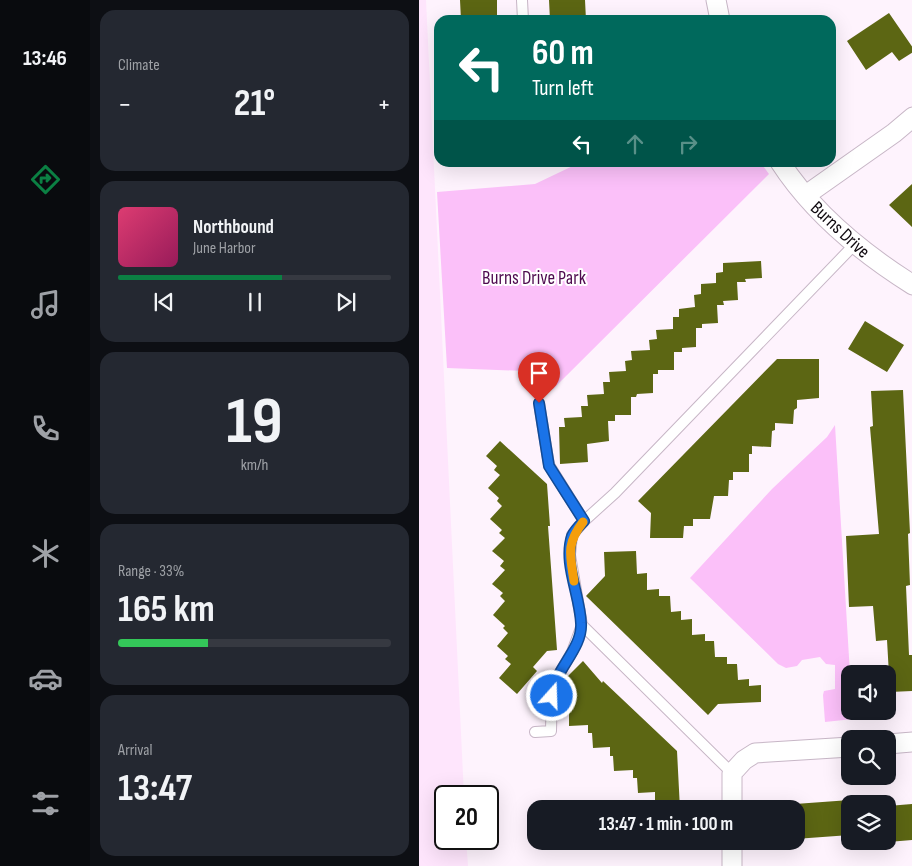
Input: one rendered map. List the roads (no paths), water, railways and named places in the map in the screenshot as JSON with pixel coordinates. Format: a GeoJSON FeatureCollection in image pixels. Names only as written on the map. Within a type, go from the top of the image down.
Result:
{"type":"FeatureCollection","features":[{"type":"Feature","properties":{"kind":"street"},"geometry":{"type":"LineString","coordinates":[[716,0],[718,15]]}},
{"type":"Feature","properties":{"kind":"street"},"geometry":{"type":"LineString","coordinates":[[806,195],[894,133],[912,117]]}},
{"type":"Feature","properties":{"kind":"street","name":"Burns Drive"},"geometry":{"type":"LineString","coordinates":[[784,167],[806,195],[854,245],[912,285]]}},
{"type":"Feature","properties":{"kind":"street"},"geometry":{"type":"LineString","coordinates":[[896,743],[912,742]]}},
{"type":"Feature","properties":{"kind":"street"},"geometry":{"type":"LineString","coordinates":[[732,800],[732,773],[744,760],[755,753],[841,748]]}},
{"type":"Feature","properties":{"kind":"street"},"geometry":{"type":"LineString","coordinates":[[732,850],[732,866]]}},
{"type":"Feature","properties":{"kind":"lane"},"geometry":{"type":"LineString","coordinates":[[522,0],[523,15]]}},
{"type":"Feature","properties":{"kind":"lane"},"geometry":{"type":"LineString","coordinates":[[535,732],[551,731],[553,686],[573,652],[582,625],[570,555],[573,535],[584,521],[615,493],[854,245]]}},
{"type":"Feature","properties":{"kind":"lane"},"geometry":{"type":"LineString","coordinates":[[539,403],[549,466],[584,521]]}},
{"type":"Feature","properties":{"kind":"lane"},"geometry":{"type":"LineString","coordinates":[[582,625],[732,773]]}},
{"type":"Feature","properties":{"kind":"park label","name":"Burns Drive Park"},"geometry":{"type":"Point","coordinates":[534,277]}}]}
